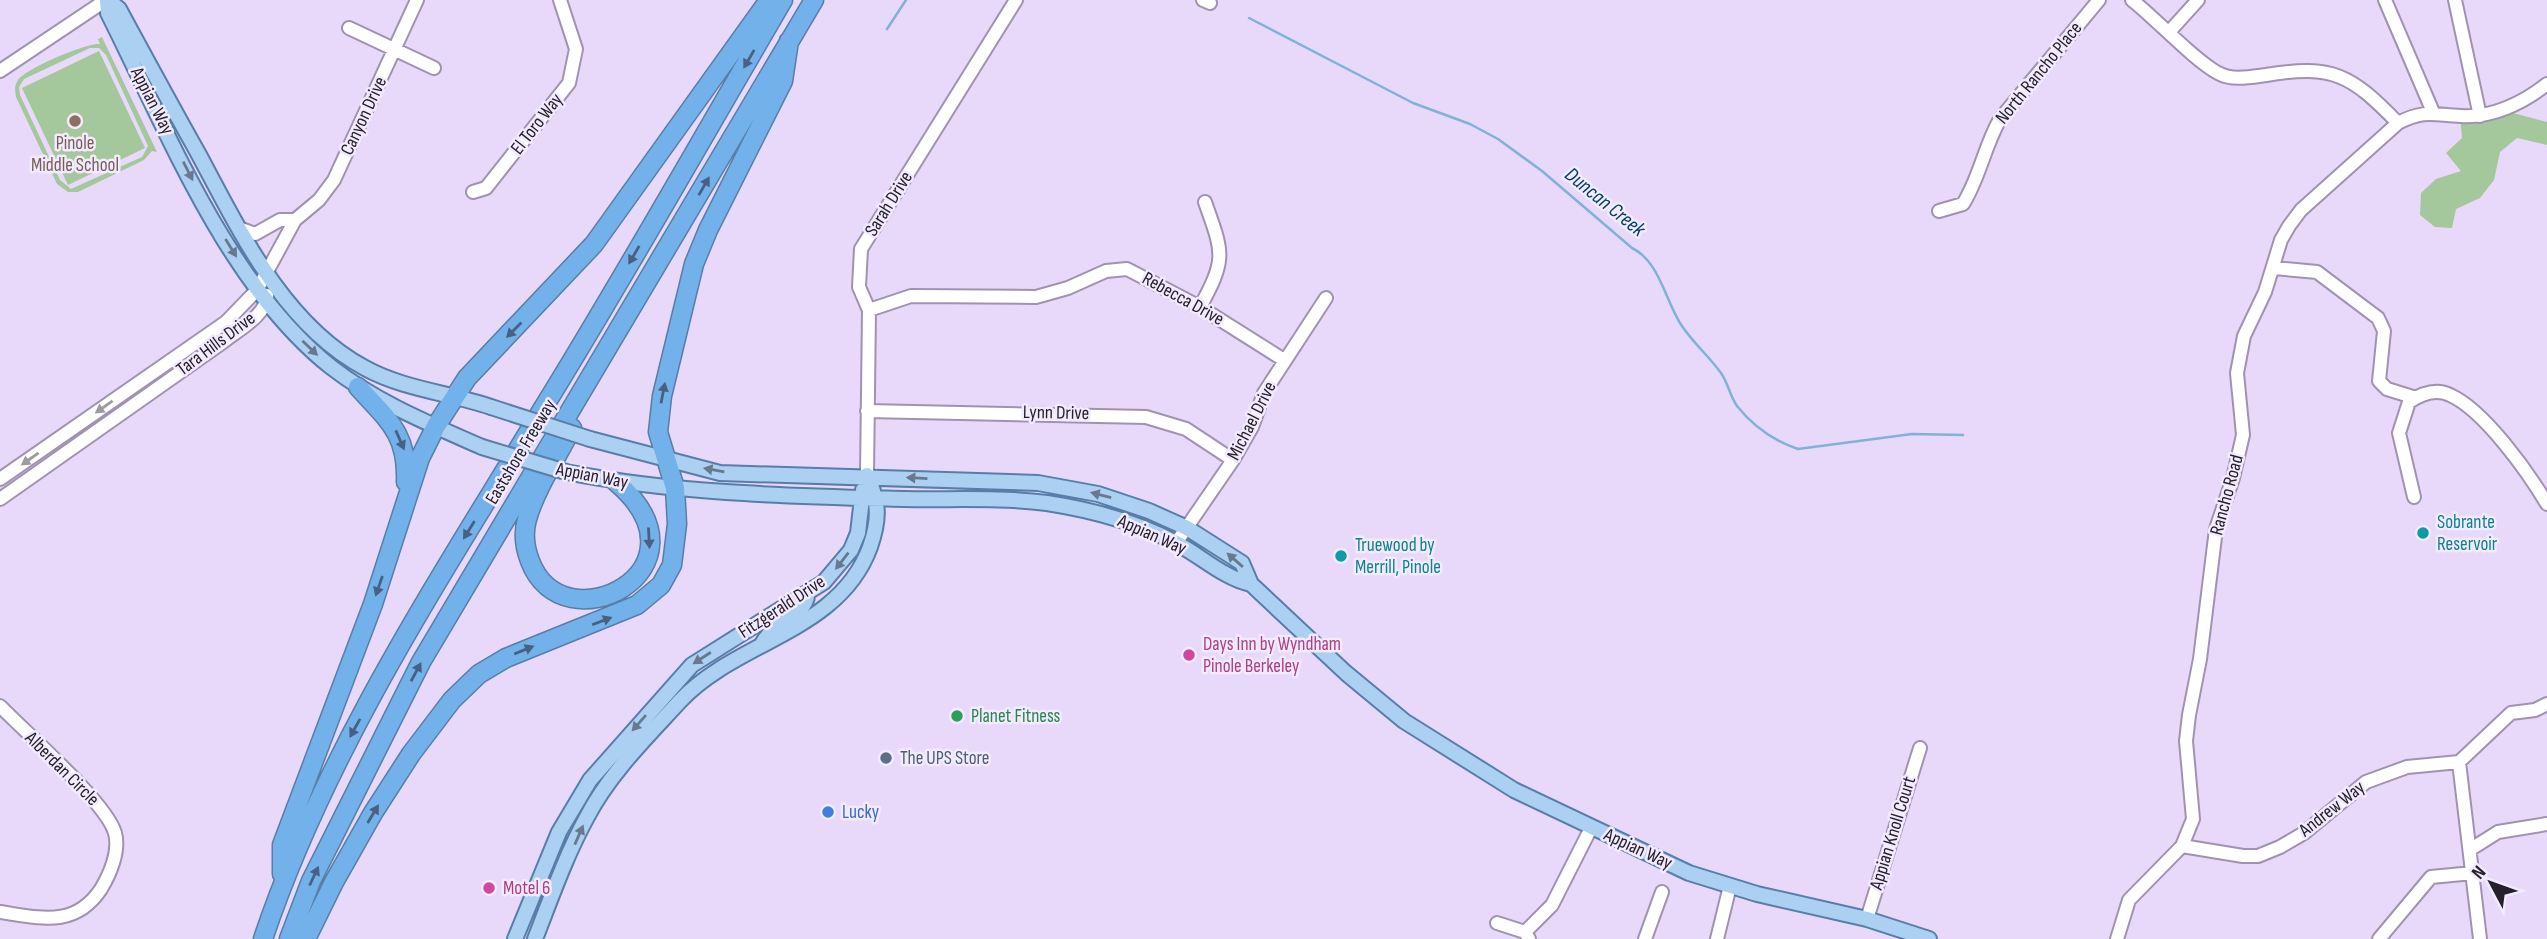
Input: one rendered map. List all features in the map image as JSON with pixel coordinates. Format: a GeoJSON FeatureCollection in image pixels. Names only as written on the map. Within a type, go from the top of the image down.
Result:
{"type":"FeatureCollection","features":[{"type":"Feature","properties":{"kind":"highway"},"geometry":{"type":"LineString","coordinates":[[282,881],[282,845],[401,521],[420,458],[436,426],[467,378],[594,244],[769,0]]}},
{"type":"Feature","properties":{"kind":"highway","name":"Eastshore Freeway"},"geometry":{"type":"LineString","coordinates":[[263,939],[282,881],[332,770],[398,651],[783,0]]}},
{"type":"Feature","properties":{"kind":"highway","name":"Eastshore Freeway"},"geometry":{"type":"LineString","coordinates":[[289,939],[311,881],[421,662],[612,345],[814,0]]}},
{"type":"Feature","properties":{"kind":"highway"},"geometry":{"type":"LineString","coordinates":[[306,939],[373,813],[411,754],[461,691],[479,674],[506,658],[637,605],[661,585],[672,565],[676,550],[675,488],[658,432],[662,396],[694,264],[783,81],[789,41]]}},
{"type":"Feature","properties":{"kind":"highway"},"geometry":{"type":"LineString","coordinates":[[612,345],[526,520],[527,553],[543,583],[569,597],[599,599],[622,590],[639,575],[649,555],[651,538],[645,516],[636,499],[616,482]]}},
{"type":"Feature","properties":{"kind":"highway"},"geometry":{"type":"LineString","coordinates":[[358,387],[392,423],[403,441],[407,459],[401,521]]}},
{"type":"Feature","properties":{"kind":"main road","name":"Appian Way"},"geometry":{"type":"LineString","coordinates":[[107,0],[119,9],[267,274],[315,331],[346,357],[396,382],[455,394],[590,439],[720,472],[1038,483],[1120,500],[1187,528],[1242,563],[1251,584],[1346,673],[1404,721],[1514,790],[1689,873],[1730,886],[1867,919],[1911,936],[1929,939]]}},
{"type":"Feature","properties":{"kind":"main road","name":"Appian Way"},"geometry":{"type":"LineString","coordinates":[[107,0],[108,13],[200,195],[257,290],[316,354],[358,387],[482,447],[566,472],[616,482],[675,488],[1044,503],[1114,517],[1176,543],[1234,580],[1251,584]]}},
{"type":"Feature","properties":{"kind":"main road","name":"Fitzgerald Drive"},"geometry":{"type":"LineString","coordinates":[[515,939],[559,832],[590,780],[676,679],[692,665],[824,582],[851,550],[858,533],[861,497],[867,475]]}},
{"type":"Feature","properties":{"kind":"main road"},"geometry":{"type":"LineString","coordinates":[[867,475],[878,498]]}},
{"type":"Feature","properties":{"kind":"main road","name":"Fitzgerald Drive"},"geometry":{"type":"LineString","coordinates":[[535,939],[587,816],[604,789],[682,699],[713,673],[820,612],[856,576],[873,537],[878,498]]}},
{"type":"Feature","properties":{"kind":"main road"},"geometry":{"type":"LineString","coordinates":[[762,646],[771,629],[800,611],[807,601],[807,594]]}},
{"type":"Feature","properties":{"kind":"main road"},"geometry":{"type":"LineString","coordinates":[[713,673],[722,662],[756,635],[756,625]]}},
{"type":"Feature","properties":{"kind":"street"},"geometry":{"type":"LineString","coordinates":[[0,71],[107,0]]}},
{"type":"Feature","properties":{"kind":"street","name":"Canyon Drive"},"geometry":{"type":"LineString","coordinates":[[267,274],[295,220],[319,200],[334,180],[417,0]]}},
{"type":"Feature","properties":{"kind":"street","name":"El Toro Way"},"geometry":{"type":"LineString","coordinates":[[473,192],[486,188],[569,83],[576,49],[560,0]]}},
{"type":"Feature","properties":{"kind":"street","name":"Sarah Drive"},"geometry":{"type":"LineString","coordinates":[[867,475],[869,310],[859,287],[860,249],[1016,0]]}},
{"type":"Feature","properties":{"kind":"street","name":"North Rancho Place"},"geometry":{"type":"LineString","coordinates":[[1940,211],[1963,204],[1978,181],[1987,141],[2000,119],[2099,0]]}},
{"type":"Feature","properties":{"kind":"street"},"geometry":{"type":"LineString","coordinates":[[2132,0],[2220,74],[2244,78],[2303,69],[2340,76],[2369,94],[2398,123],[2413,115],[2433,112],[2480,116],[2502,110],[2547,84]]}},
{"type":"Feature","properties":{"kind":"street"},"geometry":{"type":"LineString","coordinates":[[2170,31],[2198,0]]}},
{"type":"Feature","properties":{"kind":"street"},"geometry":{"type":"LineString","coordinates":[[2385,0],[2433,112]]}},
{"type":"Feature","properties":{"kind":"street"},"geometry":{"type":"LineString","coordinates":[[2455,0],[2480,116]]}},
{"type":"Feature","properties":{"kind":"street"},"geometry":{"type":"LineString","coordinates":[[349,28],[434,68]]}},
{"type":"Feature","properties":{"kind":"street","name":"Rancho Road"},"geometry":{"type":"LineString","coordinates":[[2117,939],[2129,900],[2182,846],[2193,819],[2187,728],[2200,659],[2216,528],[2233,478],[2243,435],[2237,373],[2239,355],[2281,240],[2301,210],[2398,123]]}},
{"type":"Feature","properties":{"kind":"street"},"geometry":{"type":"LineString","coordinates":[[1200,307],[1219,273],[1221,248],[1205,202]]}},
{"type":"Feature","properties":{"kind":"street","name":"Canyon Drive"},"geometry":{"type":"LineString","coordinates":[[239,228],[255,234],[280,220],[295,220]]}},
{"type":"Feature","properties":{"kind":"street"},"geometry":{"type":"LineString","coordinates":[[2273,268],[2317,272],[2378,318],[2384,331],[2379,381],[2387,389],[2416,398]]}},
{"type":"Feature","properties":{"kind":"street","name":"Rebecca Drive"},"geometry":{"type":"LineString","coordinates":[[869,310],[911,296],[1036,297],[1068,288],[1106,271],[1127,269],[1200,307],[1284,360]]}},
{"type":"Feature","properties":{"kind":"street","name":"Tara Hills Drive"},"geometry":{"type":"LineString","coordinates":[[0,479],[215,330],[257,290],[267,274]]}},
{"type":"Feature","properties":{"kind":"street","name":"Tara Hills Drive"},"geometry":{"type":"LineString","coordinates":[[0,499],[242,328],[267,303],[267,274]]}},
{"type":"Feature","properties":{"kind":"street","name":"Michael Drive"},"geometry":{"type":"LineString","coordinates":[[1176,543],[1233,460],[1252,427],[1264,393],[1326,298]]}},
{"type":"Feature","properties":{"kind":"street"},"geometry":{"type":"LineString","coordinates":[[242,328],[260,319],[279,316]]}},
{"type":"Feature","properties":{"kind":"street"},"geometry":{"type":"LineString","coordinates":[[2414,497],[2399,433],[2404,410],[2416,398],[2429,393],[2448,394],[2482,417],[2547,504]]}},
{"type":"Feature","properties":{"kind":"street","name":"Lynn Drive"},"geometry":{"type":"LineString","coordinates":[[867,411],[1146,417],[1186,429],[1233,460]]}},
{"type":"Feature","properties":{"kind":"street"},"geometry":{"type":"LineString","coordinates":[[2480,939],[2459,762],[2511,713],[2535,710],[2547,704]]}},
{"type":"Feature","properties":{"kind":"street","name":"Alberdan Circle"},"geometry":{"type":"LineString","coordinates":[[0,706],[103,810],[116,835],[112,872],[89,906],[56,920],[0,912]]}},
{"type":"Feature","properties":{"kind":"street","name":"Appian Knoll Court"},"geometry":{"type":"LineString","coordinates":[[1867,919],[1920,748]]}},
{"type":"Feature","properties":{"kind":"street","name":"Andrew Way"},"geometry":{"type":"LineString","coordinates":[[2182,846],[2258,856],[2304,833],[2342,799],[2366,782],[2387,772],[2459,762]]}},
{"type":"Feature","properties":{"kind":"street"},"geometry":{"type":"LineString","coordinates":[[2470,849],[2498,832],[2547,824]]}},
{"type":"Feature","properties":{"kind":"street"},"geometry":{"type":"LineString","coordinates":[[1497,923],[1527,936],[1552,905],[1591,828]]}},
{"type":"Feature","properties":{"kind":"street"},"geometry":{"type":"LineString","coordinates":[[2379,939],[2431,877],[2473,873]]}},
{"type":"Feature","properties":{"kind":"street"},"geometry":{"type":"LineString","coordinates":[[1717,939],[1730,886]]}},
{"type":"Feature","properties":{"kind":"street"},"geometry":{"type":"LineString","coordinates":[[1645,939],[1662,892]]}},
{"type":"Feature","properties":{"kind":"green space"},"geometry":{"type":"Polygon","coordinates":[[[102,37],[157,152],[152,151],[144,160],[78,192],[68,192],[57,184],[16,97],[15,86],[23,75],[32,69],[70,52],[100,44],[98,39],[102,37]],[[90,48],[24,79],[19,87],[20,95],[60,180],[71,189],[142,157],[148,146],[106,55],[99,48],[90,48]]]}},
{"type":"Feature","properties":{"kind":"green space"},"geometry":{"type":"Polygon","coordinates":[[[99,51],[145,148],[68,185],[22,88],[99,51]]]}},
{"type":"Feature","properties":{"kind":"green space"},"geometry":{"type":"Polygon","coordinates":[[[2502,110],[2547,122],[2547,145],[2517,138],[2500,152],[2494,180],[2480,198],[2456,209],[2452,228],[2435,227],[2420,215],[2421,193],[2436,179],[2461,171],[2446,153],[2462,138],[2460,116],[2502,110]]]}},
{"type":"Feature","properties":{"kind":"waterway","name":"Duncan Creek"},"geometry":{"type":"LineString","coordinates":[[887,29],[906,0]]}},
{"type":"Feature","properties":{"kind":"waterway","name":"Duncan Creek"},"geometry":{"type":"LineString","coordinates":[[1249,18],[1413,103],[1470,124],[1498,139],[1542,171],[1649,262],[1680,323],[1721,373],[1737,406],[1772,437],[1798,449],[1912,434],[1963,435]]}},
{"type":"Feature","properties":{"kind":"place","name":"Pinole Middle School"},"geometry":{"type":"Point","coordinates":[75,121]}},
{"type":"Feature","properties":{"kind":"place","name":"Sobrante Reservoir"},"geometry":{"type":"Point","coordinates":[2423,533]}},
{"type":"Feature","properties":{"kind":"place","name":"Truewood by Merrill, Pinole"},"geometry":{"type":"Point","coordinates":[1341,556]}},
{"type":"Feature","properties":{"kind":"place","name":"Days Inn by Wyndham Pinole Berkeley"},"geometry":{"type":"Point","coordinates":[1189,655]}},
{"type":"Feature","properties":{"kind":"place","name":"Planet Fitness"},"geometry":{"type":"Point","coordinates":[957,716]}},
{"type":"Feature","properties":{"kind":"place","name":"The UPS Store"},"geometry":{"type":"Point","coordinates":[886,758]}},
{"type":"Feature","properties":{"kind":"place","name":"Lucky"},"geometry":{"type":"Point","coordinates":[828,812]}},
{"type":"Feature","properties":{"kind":"place","name":"Motel 6"},"geometry":{"type":"Point","coordinates":[489,888]}}]}
